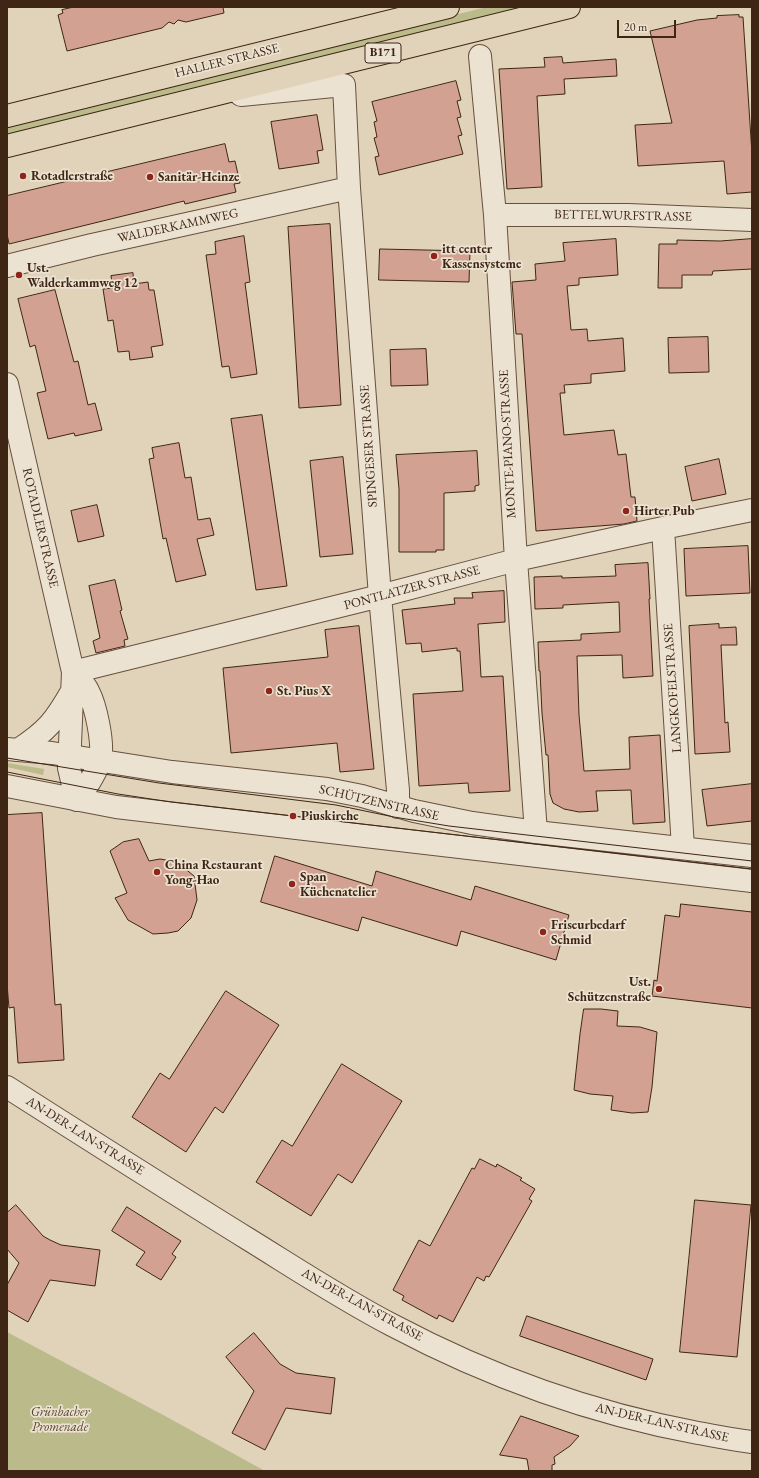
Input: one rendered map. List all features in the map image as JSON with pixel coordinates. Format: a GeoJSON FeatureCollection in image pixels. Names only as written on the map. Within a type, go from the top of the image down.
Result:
{"type":"FeatureCollection","features":[{"type":"Feature","properties":{"kind":"main road","name":"HALLER STRASSE"},"geometry":{"type":"LineString","coordinates":[[7,116],[448,7]]}},
{"type":"Feature","properties":{"kind":"main road","name":"B171"},"geometry":{"type":"LineString","coordinates":[[7,146],[570,7]]}},
{"type":"Feature","properties":{"kind":"main road"},"geometry":{"type":"LineString","coordinates":[[7,155],[40,139]]}},
{"type":"Feature","properties":{"kind":"street","name":"MONTE-PIANO-STRASSE"},"geometry":{"type":"LineString","coordinates":[[480,56],[495,215],[516,560],[536,832]]}},
{"type":"Feature","properties":{"kind":"street","name":"SPINGESER STRASSE"},"geometry":{"type":"LineString","coordinates":[[196,100],[344,85],[349,188],[380,596],[398,790],[398,807]]}},
{"type":"Feature","properties":{"kind":"street","name":"WALDERKAMMWEG"},"geometry":{"type":"LineString","coordinates":[[7,266],[92,245],[349,188]]}},
{"type":"Feature","properties":{"kind":"street","name":"BETTELWURFSTRASSE"},"geometry":{"type":"LineString","coordinates":[[495,215],[628,215],[752,220]]}},
{"type":"Feature","properties":{"kind":"street","name":"ROTADLERSTRASSE"},"geometry":{"type":"LineString","coordinates":[[7,384],[73,681],[69,756],[70,776],[78,800]]}},
{"type":"Feature","properties":{"kind":"street","name":"PONTLATZER STRASSE"},"geometry":{"type":"LineString","coordinates":[[73,681],[516,560],[752,510]]}},
{"type":"Feature","properties":{"kind":"street","name":"LANGKOFELSTRASSE"},"geometry":{"type":"LineString","coordinates":[[663,528],[683,848]]}},
{"type":"Feature","properties":{"kind":"street","name":"ROTADLERSTRASSE"},"geometry":{"type":"LineString","coordinates":[[73,681],[88,690],[101,736],[100,760],[91,780],[78,800]]}},
{"type":"Feature","properties":{"kind":"street"},"geometry":{"type":"LineString","coordinates":[[12,750],[40,735],[51,724],[73,681]]}},
{"type":"Feature","properties":{"kind":"street","name":"SCHÜTZENSTRASSE"},"geometry":{"type":"LineString","coordinates":[[12,750],[100,760],[172,772],[327,789],[362,796],[398,807],[459,821],[536,832],[752,856]]}},
{"type":"Feature","properties":{"kind":"street"},"geometry":{"type":"LineString","coordinates":[[7,786],[116,807],[752,881]]}},
{"type":"Feature","properties":{"kind":"street","name":"AN-DER-LAN-STRASSE"},"geometry":{"type":"LineString","coordinates":[[7,1087],[344,1298],[392,1325],[454,1356],[519,1383],[605,1412],[671,1428],[752,1442]]}},
{"type":"Feature","properties":{"kind":"green space"},"geometry":{"type":"Polygon","coordinates":[[[487,7],[522,7],[7,134],[7,125],[487,7]]]}},
{"type":"Feature","properties":{"kind":"green space"},"geometry":{"type":"Polygon","coordinates":[[[7,763],[44,769],[43,775],[7,767],[7,763]]]}},
{"type":"Feature","properties":{"kind":"green space","name":"Grünbacher Promenade"},"geometry":{"type":"Polygon","coordinates":[[[7,1332],[165,1416],[265,1471],[7,1471],[7,1332]]]}},
{"type":"Feature","properties":{"kind":"building"},"geometry":{"type":"Polygon","coordinates":[[[74,7],[223,7],[224,13],[186,22],[178,20],[174,24],[169,22],[162,28],[67,51],[58,15],[63,13],[62,10],[74,7]]]}},
{"type":"Feature","properties":{"kind":"building"},"geometry":{"type":"Polygon","coordinates":[[[739,15],[739,17],[743,17],[752,154],[752,192],[727,194],[724,161],[638,166],[635,125],[672,123],[650,31],[697,20],[717,18],[717,16],[739,15]]]}},
{"type":"Feature","properties":{"kind":"building"},"geometry":{"type":"Polygon","coordinates":[[[562,57],[563,63],[616,59],[617,76],[564,79],[565,94],[537,96],[542,187],[507,189],[499,69],[545,67],[544,58],[562,57]]]}},
{"type":"Feature","properties":{"kind":"building"},"geometry":{"type":"Polygon","coordinates":[[[456,81],[461,100],[457,101],[461,117],[457,118],[462,135],[458,136],[463,154],[379,175],[375,157],[379,156],[374,138],[377,137],[374,122],[377,121],[372,102],[456,81]]]}},
{"type":"Feature","properties":{"kind":"building"},"geometry":{"type":"Polygon","coordinates":[[[317,115],[323,150],[317,151],[319,163],[279,169],[271,122],[317,115]]]}},
{"type":"Feature","properties":{"kind":"building"},"geometry":{"type":"Polygon","coordinates":[[[225,144],[229,162],[235,161],[240,183],[234,184],[236,192],[185,204],[184,201],[9,244],[7,234],[7,196],[225,144]]]}},
{"type":"Feature","properties":{"kind":"building"},"geometry":{"type":"Polygon","coordinates":[[[330,224],[341,405],[299,408],[288,227],[330,224]]]}},
{"type":"Feature","properties":{"kind":"building"},"geometry":{"type":"Polygon","coordinates":[[[244,236],[250,282],[245,283],[257,374],[231,378],[229,366],[222,367],[206,255],[216,254],[215,242],[244,236]]]}},
{"type":"Feature","properties":{"kind":"building"},"geometry":{"type":"Polygon","coordinates":[[[616,239],[618,275],[579,278],[579,285],[567,286],[571,330],[587,329],[588,341],[623,338],[625,371],[591,374],[591,383],[564,385],[565,393],[560,393],[564,435],[614,430],[618,455],[626,454],[631,497],[635,497],[637,521],[624,524],[536,531],[522,334],[516,334],[512,282],[536,280],[535,264],[565,261],[563,243],[616,239]]]}},
{"type":"Feature","properties":{"kind":"building"},"geometry":{"type":"Polygon","coordinates":[[[752,239],[752,269],[713,271],[712,275],[682,275],[682,288],[658,288],[659,244],[677,244],[677,240],[720,241],[752,239]]]}},
{"type":"Feature","properties":{"kind":"building"},"geometry":{"type":"Polygon","coordinates":[[[380,249],[470,251],[469,282],[379,280],[380,249]]]}},
{"type":"Feature","properties":{"kind":"building"},"geometry":{"type":"Polygon","coordinates":[[[133,273],[134,284],[148,282],[149,290],[154,290],[163,345],[151,347],[153,357],[130,360],[129,351],[118,352],[113,320],[108,321],[103,289],[113,288],[111,276],[133,273]]]}},
{"type":"Feature","properties":{"kind":"building"},"geometry":{"type":"Polygon","coordinates":[[[55,290],[74,362],[78,361],[88,405],[95,403],[102,430],[75,436],[74,433],[48,439],[37,393],[46,391],[35,345],[30,347],[18,299],[55,290]]]}},
{"type":"Feature","properties":{"kind":"building"},"geometry":{"type":"Polygon","coordinates":[[[708,337],[709,372],[669,373],[668,338],[708,337]]]}},
{"type":"Feature","properties":{"kind":"building"},"geometry":{"type":"Polygon","coordinates":[[[426,349],[428,385],[391,386],[390,350],[426,349]]]}},
{"type":"Feature","properties":{"kind":"building"},"geometry":{"type":"Polygon","coordinates":[[[262,415],[287,586],[256,590],[231,419],[262,415]]]}},
{"type":"Feature","properties":{"kind":"building"},"geometry":{"type":"Polygon","coordinates":[[[179,443],[185,478],[191,477],[198,520],[210,518],[214,535],[197,539],[206,575],[176,582],[166,538],[163,539],[149,459],[154,458],[152,448],[179,443]]]}},
{"type":"Feature","properties":{"kind":"building"},"geometry":{"type":"Polygon","coordinates":[[[477,451],[479,485],[475,486],[475,491],[444,493],[444,550],[436,550],[436,552],[399,552],[399,489],[396,455],[477,451]]]}},
{"type":"Feature","properties":{"kind":"building"},"geometry":{"type":"Polygon","coordinates":[[[343,457],[353,554],[320,557],[310,461],[343,457]]]}},
{"type":"Feature","properties":{"kind":"building"},"geometry":{"type":"Polygon","coordinates":[[[719,459],[726,494],[692,501],[685,467],[719,459]]]}},
{"type":"Feature","properties":{"kind":"building"},"geometry":{"type":"Polygon","coordinates":[[[97,505],[104,536],[78,542],[71,511],[97,505]]]}},
{"type":"Feature","properties":{"kind":"building"},"geometry":{"type":"Polygon","coordinates":[[[748,546],[750,593],[686,596],[684,549],[748,546]]]}},
{"type":"Feature","properties":{"kind":"building"},"geometry":{"type":"Polygon","coordinates":[[[648,563],[653,676],[623,678],[622,655],[577,656],[579,715],[584,771],[630,769],[629,737],[660,735],[665,822],[633,824],[631,790],[596,791],[598,811],[579,812],[564,809],[553,803],[550,794],[548,755],[546,755],[539,671],[538,642],[581,640],[581,634],[620,632],[619,602],[563,605],[563,608],[535,609],[534,577],[562,576],[562,578],[616,576],[615,565],[648,563]]]}},
{"type":"Feature","properties":{"kind":"building"},"geometry":{"type":"Polygon","coordinates":[[[115,580],[122,610],[120,611],[128,639],[124,640],[125,646],[96,653],[93,641],[100,638],[89,586],[115,580]]]}},
{"type":"Feature","properties":{"kind":"building"},"geometry":{"type":"Polygon","coordinates":[[[504,591],[505,622],[478,624],[481,677],[503,676],[510,791],[469,793],[468,783],[419,786],[413,694],[463,691],[460,651],[457,651],[457,648],[422,652],[421,643],[406,644],[402,610],[455,604],[454,598],[473,598],[472,593],[504,591]]]}},
{"type":"Feature","properties":{"kind":"building"},"geometry":{"type":"Polygon","coordinates":[[[719,624],[719,628],[736,627],[737,645],[721,645],[725,723],[728,722],[730,752],[695,754],[689,626],[719,624]]]}},
{"type":"Feature","properties":{"kind":"building"},"geometry":{"type":"Polygon","coordinates":[[[359,626],[374,769],[340,772],[337,743],[231,753],[223,668],[328,657],[325,630],[359,626]]]}},
{"type":"Feature","properties":{"kind":"building"},"geometry":{"type":"Polygon","coordinates":[[[752,784],[752,821],[707,826],[702,790],[752,784]]]}},
{"type":"Feature","properties":{"kind":"building"},"geometry":{"type":"Polygon","coordinates":[[[42,813],[55,1005],[61,1004],[64,1060],[18,1063],[14,1007],[9,1008],[7,984],[7,815],[42,813]]]}},
{"type":"Feature","properties":{"kind":"building"},"geometry":{"type":"Polygon","coordinates":[[[139,839],[149,861],[160,859],[177,862],[194,876],[197,900],[191,918],[178,931],[153,934],[128,920],[115,898],[127,893],[110,851],[123,842],[139,839]]]}},
{"type":"Feature","properties":{"kind":"building"},"geometry":{"type":"Polygon","coordinates":[[[275,856],[372,886],[376,871],[471,900],[475,886],[569,915],[556,960],[461,931],[457,946],[362,917],[358,931],[261,902],[275,856]]]}},
{"type":"Feature","properties":{"kind":"building"},"geometry":{"type":"Polygon","coordinates":[[[681,904],[752,912],[752,1008],[652,996],[654,980],[657,981],[665,915],[679,917],[681,904]]]}},
{"type":"Feature","properties":{"kind":"building"},"geometry":{"type":"Polygon","coordinates":[[[226,991],[279,1025],[223,1113],[215,1107],[186,1152],[132,1117],[160,1073],[169,1079],[226,991]]]}},
{"type":"Feature","properties":{"kind":"building"},"geometry":{"type":"Polygon","coordinates":[[[584,1009],[618,1011],[617,1026],[640,1027],[657,1032],[648,1112],[632,1113],[611,1110],[613,1096],[590,1094],[574,1090],[584,1009]]]}},
{"type":"Feature","properties":{"kind":"building"},"geometry":{"type":"Polygon","coordinates":[[[342,1064],[402,1101],[352,1183],[338,1174],[311,1216],[256,1182],[282,1140],[292,1146],[342,1064]]]}},
{"type":"Feature","properties":{"kind":"building"},"geometry":{"type":"Polygon","coordinates":[[[480,1159],[496,1167],[497,1164],[522,1178],[520,1180],[535,1189],[529,1199],[532,1201],[489,1277],[486,1276],[484,1281],[477,1277],[453,1322],[439,1315],[437,1319],[402,1300],[404,1296],[393,1290],[419,1240],[430,1246],[472,1168],[474,1169],[480,1159]]]}},
{"type":"Feature","properties":{"kind":"building"},"geometry":{"type":"Polygon","coordinates":[[[695,1200],[751,1205],[737,1357],[680,1352],[695,1200]]]}},
{"type":"Feature","properties":{"kind":"building"},"geometry":{"type":"Polygon","coordinates":[[[16,1205],[43,1236],[50,1240],[61,1245],[100,1250],[95,1286],[50,1280],[28,1322],[7,1310],[7,1285],[19,1263],[7,1249],[7,1213],[16,1205]]]}},
{"type":"Feature","properties":{"kind":"building"},"geometry":{"type":"Polygon","coordinates":[[[127,1207],[181,1241],[172,1254],[176,1257],[161,1280],[136,1265],[145,1252],[112,1231],[127,1207]]]}},
{"type":"Feature","properties":{"kind":"building"},"geometry":{"type":"Polygon","coordinates":[[[527,1316],[653,1359],[646,1380],[520,1336],[527,1316]]]}},
{"type":"Feature","properties":{"kind":"building"},"geometry":{"type":"Polygon","coordinates":[[[254,1333],[280,1364],[296,1373],[335,1378],[331,1414],[286,1408],[265,1450],[232,1433],[254,1391],[226,1357],[254,1333]]]}},
{"type":"Feature","properties":{"kind":"building"},"geometry":{"type":"Polygon","coordinates":[[[521,1416],[579,1436],[570,1446],[554,1457],[555,1464],[552,1465],[552,1471],[529,1471],[527,1459],[500,1455],[521,1416]]]}},
{"type":"Feature","properties":{"kind":"tram line"},"geometry":{"type":"LineString","coordinates":[[7,758],[159,783],[336,805],[394,817],[449,826],[752,861]]}},
{"type":"Feature","properties":{"kind":"tram line"},"geometry":{"type":"LineString","coordinates":[[7,772],[118,794],[171,802],[752,869]]}},
{"type":"Feature","properties":{"kind":"place","name":"Rotadlerstraße"},"geometry":{"type":"Point","coordinates":[23,176]}},
{"type":"Feature","properties":{"kind":"place","name":"Sanitär-Heinze"},"geometry":{"type":"Point","coordinates":[150,177]}},
{"type":"Feature","properties":{"kind":"place","name":"itt center Kassensysteme"},"geometry":{"type":"Point","coordinates":[434,256]}},
{"type":"Feature","properties":{"kind":"place","name":"Ust. Walderkammweg 12"},"geometry":{"type":"Point","coordinates":[19,275]}},
{"type":"Feature","properties":{"kind":"place","name":"Hirter Pub"},"geometry":{"type":"Point","coordinates":[626,511]}},
{"type":"Feature","properties":{"kind":"place","name":"St. Pius X"},"geometry":{"type":"Point","coordinates":[269,691]}},
{"type":"Feature","properties":{"kind":"place","name":"Piuskirche"},"geometry":{"type":"Point","coordinates":[293,816]}},
{"type":"Feature","properties":{"kind":"place","name":"China Restaurant Yong-Hao"},"geometry":{"type":"Point","coordinates":[157,872]}},
{"type":"Feature","properties":{"kind":"place","name":"Span Küchenatelier"},"geometry":{"type":"Point","coordinates":[292,884]}},
{"type":"Feature","properties":{"kind":"place","name":"Friseurbedarf Schmid"},"geometry":{"type":"Point","coordinates":[543,932]}},
{"type":"Feature","properties":{"kind":"place","name":"Ust. Schützenstraße"},"geometry":{"type":"Point","coordinates":[659,989]}}]}
